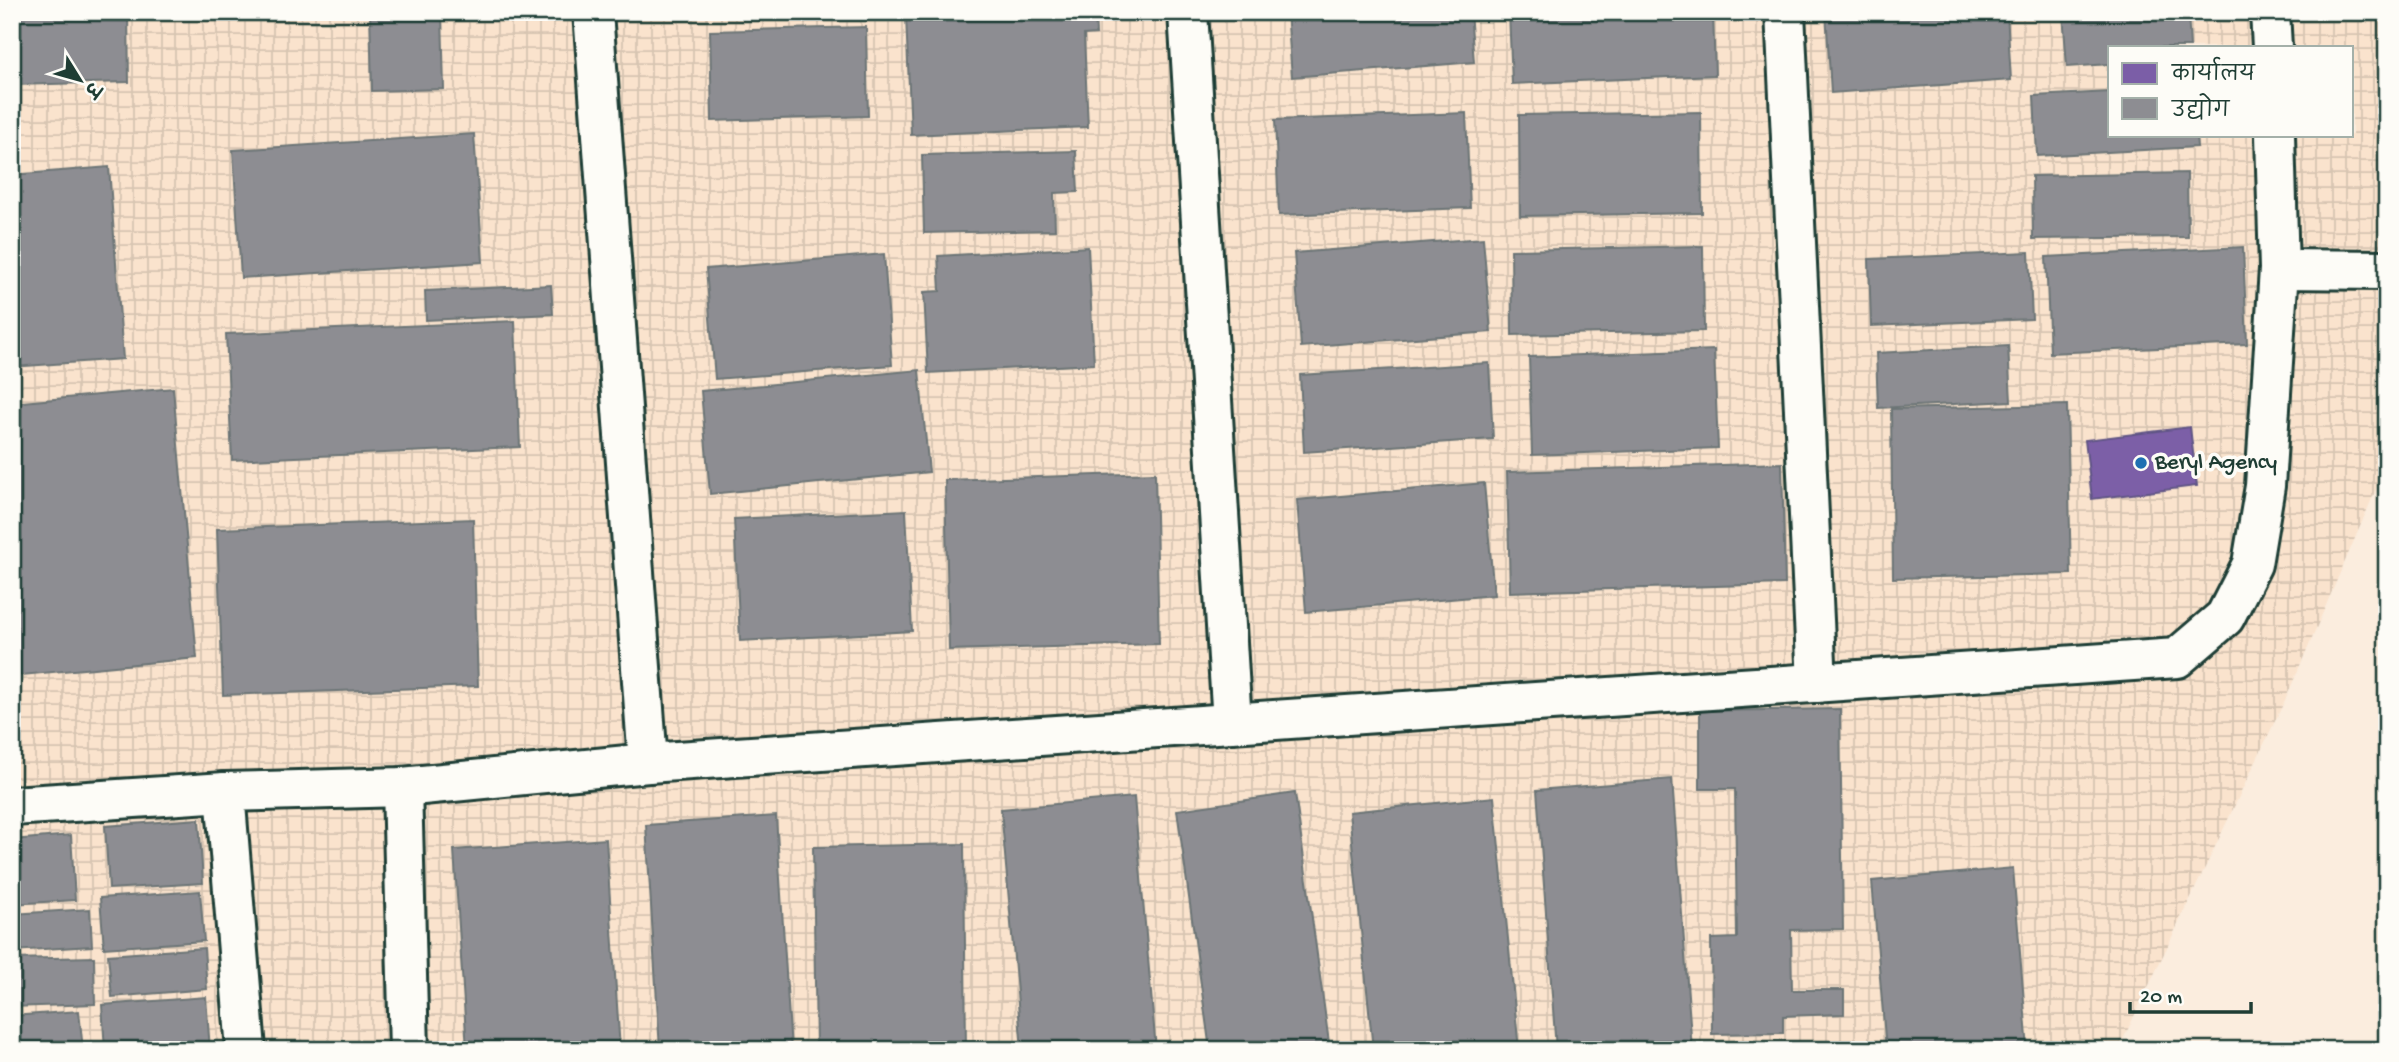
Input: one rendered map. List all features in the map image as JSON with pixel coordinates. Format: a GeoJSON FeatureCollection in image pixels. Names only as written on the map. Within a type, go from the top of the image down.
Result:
{"type":"FeatureCollection","features":[{"type":"Feature","properties":{"kind":"street"},"geometry":{"type":"LineString","coordinates":[[593,12],[648,763]]}},
{"type":"Feature","properties":{"kind":"street"},"geometry":{"type":"LineString","coordinates":[[1188,12],[1232,723]]}},
{"type":"Feature","properties":{"kind":"street"},"geometry":{"type":"LineString","coordinates":[[1786,12],[1817,683]]}},
{"type":"Feature","properties":{"kind":"street"},"geometry":{"type":"LineString","coordinates":[[2270,12],[2272,46]]}},
{"type":"Feature","properties":{"kind":"street"},"geometry":{"type":"LineString","coordinates":[[12,806],[225,792],[402,787],[648,763],[2177,658],[2225,617],[2252,564],[2265,486],[2279,269],[2274,136]]}},
{"type":"Feature","properties":{"kind":"street"},"geometry":{"type":"LineString","coordinates":[[2279,269],[2387,270]]}},
{"type":"Feature","properties":{"kind":"street"},"geometry":{"type":"LineString","coordinates":[[402,787],[409,1050]]}},
{"type":"Feature","properties":{"kind":"street"},"geometry":{"type":"LineString","coordinates":[[225,792],[246,1050]]}},
{"type":"Feature","properties":{"kind":"shaded area"},"geometry":{"type":"Polygon","coordinates":[[[12,12],[2387,12],[2387,464],[2286,698],[2118,1050],[12,1050],[12,12]]]}},
{"type":"Feature","properties":{"kind":"building: कार्यालय","name":"Beryl Agency"},"geometry":{"type":"Polygon","coordinates":[[[2190,427],[2197,486],[2092,499],[2085,440],[2190,427]]]}},
{"type":"Feature","properties":{"kind":"building: उद्योग"},"geometry":{"type":"Polygon","coordinates":[[[12,12],[128,12],[129,82],[12,85],[12,12]]]}},
{"type":"Feature","properties":{"kind":"building: उद्योग"},"geometry":{"type":"Polygon","coordinates":[[[370,12],[442,12],[444,89],[372,91],[370,12]]]}},
{"type":"Feature","properties":{"kind":"building: उद्योग"},"geometry":{"type":"Polygon","coordinates":[[[981,12],[1095,12],[1096,34],[1084,35],[1088,127],[911,135],[906,16],[981,12]]]}},
{"type":"Feature","properties":{"kind":"building: उद्योग"},"geometry":{"type":"Polygon","coordinates":[[[1287,12],[1470,12],[1474,62],[1292,77],[1287,12]]]}},
{"type":"Feature","properties":{"kind":"building: उद्योग"},"geometry":{"type":"Polygon","coordinates":[[[1509,12],[1713,12],[1715,75],[1512,84],[1509,12]]]}},
{"type":"Feature","properties":{"kind":"building: उद्योग"},"geometry":{"type":"Polygon","coordinates":[[[1826,12],[2007,12],[2011,80],[1831,93],[1826,12]]]}},
{"type":"Feature","properties":{"kind":"building: उद्योग"},"geometry":{"type":"Polygon","coordinates":[[[2188,12],[2190,46],[2108,46],[2108,64],[2067,67],[2063,13],[2188,12]]]}},
{"type":"Feature","properties":{"kind":"building: उद्योग"},"geometry":{"type":"Polygon","coordinates":[[[866,27],[868,116],[712,121],[710,31],[866,27]]]}},
{"type":"Feature","properties":{"kind":"building: उद्योग"},"geometry":{"type":"Polygon","coordinates":[[[2108,92],[2108,136],[2196,136],[2197,147],[2037,156],[2034,96],[2108,92]]]}},
{"type":"Feature","properties":{"kind":"building: उद्योग"},"geometry":{"type":"Polygon","coordinates":[[[1701,112],[1702,213],[1520,216],[1519,115],[1701,112]]]}},
{"type":"Feature","properties":{"kind":"building: उद्योग"},"geometry":{"type":"Polygon","coordinates":[[[1466,113],[1470,208],[1279,215],[1275,120],[1466,113]]]}},
{"type":"Feature","properties":{"kind":"building: उद्योग"},"geometry":{"type":"Polygon","coordinates":[[[474,134],[483,262],[241,278],[233,150],[474,134]]]}},
{"type":"Feature","properties":{"kind":"building: उद्योग"},"geometry":{"type":"Polygon","coordinates":[[[1076,151],[1078,192],[1054,193],[1055,230],[924,233],[922,155],[1076,151]]]}},
{"type":"Feature","properties":{"kind":"building: उद्योग"},"geometry":{"type":"Polygon","coordinates":[[[109,167],[123,359],[12,367],[12,175],[109,167]]]}},
{"type":"Feature","properties":{"kind":"building: उद्योग"},"geometry":{"type":"Polygon","coordinates":[[[2187,173],[2188,237],[2033,239],[2032,176],[2187,173]]]}},
{"type":"Feature","properties":{"kind":"building: उद्योग"},"geometry":{"type":"Polygon","coordinates":[[[1483,238],[1491,332],[1301,347],[1294,253],[1483,238]]]}},
{"type":"Feature","properties":{"kind":"building: उद्योग"},"geometry":{"type":"Polygon","coordinates":[[[1703,246],[1704,331],[1512,335],[1511,250],[1703,246]]]}},
{"type":"Feature","properties":{"kind":"building: उद्योग"},"geometry":{"type":"Polygon","coordinates":[[[1088,247],[1094,364],[928,373],[924,292],[940,291],[938,256],[1088,247]]]}},
{"type":"Feature","properties":{"kind":"building: उद्योग"},"geometry":{"type":"Polygon","coordinates":[[[2243,247],[2247,344],[2050,353],[2046,257],[2243,247]]]}},
{"type":"Feature","properties":{"kind":"building: उद्योग"},"geometry":{"type":"Polygon","coordinates":[[[2029,252],[2032,319],[1871,326],[1869,259],[2029,252]]]}},
{"type":"Feature","properties":{"kind":"building: उद्योग"},"geometry":{"type":"Polygon","coordinates":[[[884,254],[892,365],[715,379],[706,269],[884,254]]]}},
{"type":"Feature","properties":{"kind":"building: उद्योग"},"geometry":{"type":"Polygon","coordinates":[[[551,285],[553,314],[426,320],[425,291],[551,285]]]}},
{"type":"Feature","properties":{"kind":"building: उद्योग"},"geometry":{"type":"Polygon","coordinates":[[[515,321],[520,447],[232,460],[226,334],[515,321]]]}},
{"type":"Feature","properties":{"kind":"building: उद्योग"},"geometry":{"type":"Polygon","coordinates":[[[2008,346],[2011,401],[1878,408],[1876,353],[2008,346]]]}},
{"type":"Feature","properties":{"kind":"building: उद्योग"},"geometry":{"type":"Polygon","coordinates":[[[1714,350],[1718,448],[1532,455],[1529,357],[1714,350]]]}},
{"type":"Feature","properties":{"kind":"building: उद्योग"},"geometry":{"type":"Polygon","coordinates":[[[1489,363],[1493,439],[1304,452],[1300,375],[1489,363]]]}},
{"type":"Feature","properties":{"kind":"building: उद्योग"},"geometry":{"type":"Polygon","coordinates":[[[919,370],[929,472],[710,494],[701,391],[919,370]]]}},
{"type":"Feature","properties":{"kind":"building: उद्योग"},"geometry":{"type":"Polygon","coordinates":[[[173,388],[197,658],[12,676],[12,403],[173,388]]]}},
{"type":"Feature","properties":{"kind":"building: उद्योग"},"geometry":{"type":"Polygon","coordinates":[[[2067,405],[2071,574],[1893,578],[1891,409],[2067,405]]]}},
{"type":"Feature","properties":{"kind":"building: उद्योग"},"geometry":{"type":"Polygon","coordinates":[[[1782,463],[1785,584],[1510,592],[1507,472],[1782,463]]]}},
{"type":"Feature","properties":{"kind":"building: उद्योग"},"geometry":{"type":"Polygon","coordinates":[[[1155,473],[1159,644],[949,650],[945,480],[1155,473]]]}},
{"type":"Feature","properties":{"kind":"building: उद्योग"},"geometry":{"type":"Polygon","coordinates":[[[1484,483],[1494,595],[1306,612],[1297,500],[1484,483]]]}},
{"type":"Feature","properties":{"kind":"building: उद्योग"},"geometry":{"type":"Polygon","coordinates":[[[906,510],[912,631],[740,641],[734,519],[906,510]]]}},
{"type":"Feature","properties":{"kind":"building: उद्योग"},"geometry":{"type":"Polygon","coordinates":[[[473,519],[478,686],[223,695],[217,529],[473,519]]]}},
{"type":"Feature","properties":{"kind":"building: उद्योग"},"geometry":{"type":"Polygon","coordinates":[[[1840,709],[1843,929],[1791,930],[1792,990],[1844,990],[1844,1014],[1783,1016],[1783,1033],[1712,1034],[1711,939],[1737,938],[1735,789],[1700,789],[1700,711],[1840,709]]]}},
{"type":"Feature","properties":{"kind":"building: उद्योग"},"geometry":{"type":"Polygon","coordinates":[[[1672,779],[1692,1050],[1556,1050],[1537,790],[1672,779]]]}},
{"type":"Feature","properties":{"kind":"building: उद्योग"},"geometry":{"type":"Polygon","coordinates":[[[1295,793],[1330,1050],[1210,1050],[1177,810],[1295,793]]]}},
{"type":"Feature","properties":{"kind":"building: उद्योग"},"geometry":{"type":"Polygon","coordinates":[[[1134,797],[1156,1050],[1022,1050],[1001,809],[1134,797]]]}},
{"type":"Feature","properties":{"kind":"building: उद्योग"},"geometry":{"type":"Polygon","coordinates":[[[1494,797],[1519,1050],[1373,1050],[1349,812],[1494,797]]]}},
{"type":"Feature","properties":{"kind":"building: उद्योग"},"geometry":{"type":"Polygon","coordinates":[[[776,816],[791,1050],[660,1050],[646,825],[776,816]]]}},
{"type":"Feature","properties":{"kind":"building: उद्योग"},"geometry":{"type":"Polygon","coordinates":[[[199,819],[203,883],[109,889],[105,826],[199,819]]]}},
{"type":"Feature","properties":{"kind":"building: उद्योग"},"geometry":{"type":"Polygon","coordinates":[[[71,835],[75,900],[12,904],[12,840],[71,835]]]}},
{"type":"Feature","properties":{"kind":"building: उद्योग"},"geometry":{"type":"Polygon","coordinates":[[[606,839],[620,1050],[467,1050],[454,850],[606,839]]]}},
{"type":"Feature","properties":{"kind":"building: उद्योग"},"geometry":{"type":"Polygon","coordinates":[[[964,844],[966,1050],[816,1050],[813,847],[964,844]]]}},
{"type":"Feature","properties":{"kind":"building: उद्योग"},"geometry":{"type":"Polygon","coordinates":[[[2013,868],[2028,1050],[1886,1050],[1872,881],[2013,868]]]}},
{"type":"Feature","properties":{"kind":"building: उद्योग"},"geometry":{"type":"Polygon","coordinates":[[[200,891],[204,941],[104,948],[100,898],[200,891]]]}},
{"type":"Feature","properties":{"kind":"building: उद्योग"},"geometry":{"type":"Polygon","coordinates":[[[90,909],[92,946],[12,951],[12,914],[90,909]]]}},
{"type":"Feature","properties":{"kind":"building: उद्योग"},"geometry":{"type":"Polygon","coordinates":[[[204,948],[207,989],[112,997],[108,955],[204,948]]]}},
{"type":"Feature","properties":{"kind":"building: उद्योग"},"geometry":{"type":"Polygon","coordinates":[[[94,957],[95,1004],[12,1007],[12,959],[94,957]]]}},
{"type":"Feature","properties":{"kind":"building: उद्योग"},"geometry":{"type":"Polygon","coordinates":[[[206,997],[210,1050],[105,1050],[102,1005],[206,997]]]}},
{"type":"Feature","properties":{"kind":"building: उद्योग"},"geometry":{"type":"Polygon","coordinates":[[[79,1011],[83,1050],[12,1050],[12,1016],[79,1011]]]}},
{"type":"Feature","properties":{"kind":"place","name":"Beryl Agency"},"geometry":{"type":"Point","coordinates":[2141,463]}}]}
